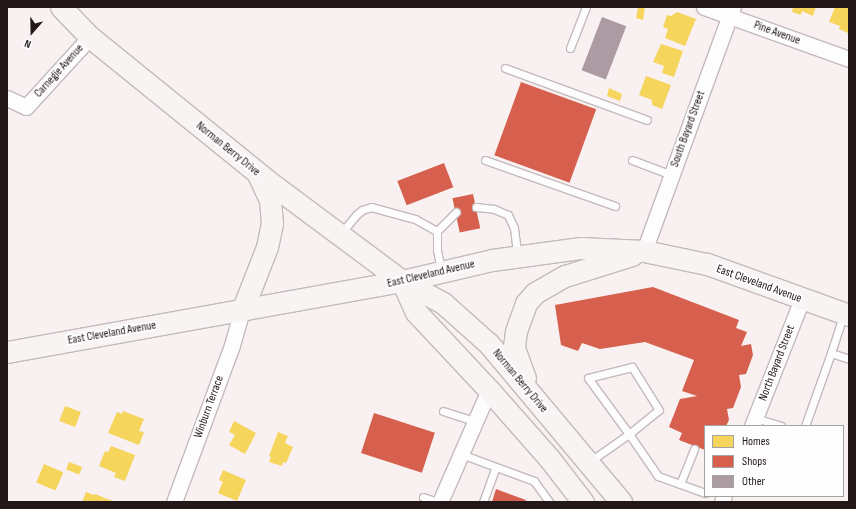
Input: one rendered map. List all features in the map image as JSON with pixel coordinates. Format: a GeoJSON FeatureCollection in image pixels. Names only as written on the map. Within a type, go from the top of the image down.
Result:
{"type":"FeatureCollection","features":[{"type":"Feature","properties":{"kind":"main road","name":"Norman Berry Drive"},"geometry":{"type":"LineString","coordinates":[[61,7],[90,37],[257,172],[402,281],[442,303],[489,344],[621,502]]}},
{"type":"Feature","properties":{"kind":"main road"},"geometry":{"type":"LineString","coordinates":[[242,311],[267,247],[272,223],[270,200],[257,172]]}},
{"type":"Feature","properties":{"kind":"main road","name":"East Cleveland Avenue"},"geometry":{"type":"LineString","coordinates":[[7,352],[242,311],[402,281],[492,260],[581,248],[644,251],[706,264],[846,314]]}},
{"type":"Feature","properties":{"kind":"main road"},"geometry":{"type":"LineString","coordinates":[[530,392],[514,347],[516,331],[526,303],[535,293],[565,276],[644,251]]}},
{"type":"Feature","properties":{"kind":"main road","name":"Norman Berry Drive"},"geometry":{"type":"LineString","coordinates":[[402,281],[416,312],[489,390],[549,458],[582,502]]}},
{"type":"Feature","properties":{"kind":"street","name":"Pine Avenue"},"geometry":{"type":"LineString","coordinates":[[704,7],[731,12],[849,59]]}},
{"type":"Feature","properties":{"kind":"street","name":"South Bayard Street"},"geometry":{"type":"LineString","coordinates":[[644,251],[731,12]]}},
{"type":"Feature","properties":{"kind":"street","name":"Carnegie Avenue"},"geometry":{"type":"LineString","coordinates":[[7,98],[26,107],[90,37]]}},
{"type":"Feature","properties":{"kind":"street","name":"North Bayard Street"},"geometry":{"type":"LineString","coordinates":[[754,422],[802,299]]}},
{"type":"Feature","properties":{"kind":"street","name":"Winburn Terrace"},"geometry":{"type":"LineString","coordinates":[[174,502],[232,345],[242,311]]}},
{"type":"Feature","properties":{"kind":"street"},"geometry":{"type":"LineString","coordinates":[[440,502],[474,421],[489,390]]}},
{"type":"Feature","properties":{"kind":"lane"},"geometry":{"type":"LineString","coordinates":[[570,48],[586,7]]}},
{"type":"Feature","properties":{"kind":"lane"},"geometry":{"type":"LineString","coordinates":[[505,68],[647,120]]}},
{"type":"Feature","properties":{"kind":"lane"},"geometry":{"type":"LineString","coordinates":[[485,160],[615,206]]}},
{"type":"Feature","properties":{"kind":"lane"},"geometry":{"type":"LineString","coordinates":[[632,160],[672,175]]}},
{"type":"Feature","properties":{"kind":"lane"},"geometry":{"type":"LineString","coordinates":[[340,234],[356,215],[362,210],[371,207],[416,219],[437,232]]}},
{"type":"Feature","properties":{"kind":"lane"},"geometry":{"type":"LineString","coordinates":[[476,207],[494,209],[508,215],[514,228],[517,256]]}},
{"type":"Feature","properties":{"kind":"lane"},"geometry":{"type":"LineString","coordinates":[[442,272],[437,250],[437,232],[456,212]]}},
{"type":"Feature","properties":{"kind":"lane"},"geometry":{"type":"LineString","coordinates":[[805,425],[846,314]]}},
{"type":"Feature","properties":{"kind":"lane"},"geometry":{"type":"LineString","coordinates":[[831,353],[849,359]]}},
{"type":"Feature","properties":{"kind":"lane"},"geometry":{"type":"LineString","coordinates":[[589,462],[629,434],[659,410],[632,367],[588,378],[629,434],[658,476],[704,493]]}},
{"type":"Feature","properties":{"kind":"lane"},"geometry":{"type":"LineString","coordinates":[[443,411],[474,421]]}},
{"type":"Feature","properties":{"kind":"lane"},"geometry":{"type":"LineString","coordinates":[[754,422],[774,425]]}},
{"type":"Feature","properties":{"kind":"lane"},"geometry":{"type":"LineString","coordinates":[[680,484],[694,449]]}},
{"type":"Feature","properties":{"kind":"lane"},"geometry":{"type":"LineString","coordinates":[[461,454],[534,482],[549,502]]}},
{"type":"Feature","properties":{"kind":"lane"},"geometry":{"type":"LineString","coordinates":[[483,502],[496,467]]}},
{"type":"Feature","properties":{"kind":"lane"},"geometry":{"type":"LineString","coordinates":[[423,497],[436,502]]}},
{"type":"Feature","properties":{"kind":"building: Homes"},"geometry":{"type":"Polygon","coordinates":[[[638,7],[645,7],[643,20],[636,18],[638,7]]]}},
{"type":"Feature","properties":{"kind":"building: Homes"},"geometry":{"type":"Polygon","coordinates":[[[793,7],[816,7],[813,16],[802,11],[801,15],[792,12],[793,7]]]}},
{"type":"Feature","properties":{"kind":"building: Homes"},"geometry":{"type":"Polygon","coordinates":[[[835,7],[849,7],[848,33],[839,29],[840,26],[829,22],[835,7]]]}},
{"type":"Feature","properties":{"kind":"building: Homes"},"geometry":{"type":"Polygon","coordinates":[[[677,12],[696,19],[685,46],[665,38],[668,29],[663,27],[667,15],[671,16],[677,12]]]}},
{"type":"Feature","properties":{"kind":"building: Homes"},"geometry":{"type":"Polygon","coordinates":[[[661,44],[683,51],[674,77],[662,73],[664,66],[653,62],[661,44]]]}},
{"type":"Feature","properties":{"kind":"building: Homes"},"geometry":{"type":"Polygon","coordinates":[[[646,76],[671,85],[662,109],[652,105],[652,100],[639,95],[646,76]]]}},
{"type":"Feature","properties":{"kind":"building: Homes"},"geometry":{"type":"Polygon","coordinates":[[[609,88],[622,94],[620,101],[607,96],[609,88]]]}},
{"type":"Feature","properties":{"kind":"building: Homes"},"geometry":{"type":"Polygon","coordinates":[[[65,406],[81,412],[75,427],[59,421],[65,406]]]}},
{"type":"Feature","properties":{"kind":"building: Homes"},"geometry":{"type":"Polygon","coordinates":[[[123,411],[144,419],[139,431],[144,432],[139,445],[108,433],[117,412],[122,414],[123,411]]]}},
{"type":"Feature","properties":{"kind":"building: Homes"},"geometry":{"type":"Polygon","coordinates":[[[234,421],[256,433],[245,454],[229,445],[235,435],[229,432],[234,421]]]}},
{"type":"Feature","properties":{"kind":"building: Homes"},"geometry":{"type":"Polygon","coordinates":[[[278,432],[288,436],[285,443],[293,447],[286,463],[283,462],[282,466],[269,462],[271,457],[269,456],[278,432]]]}},
{"type":"Feature","properties":{"kind":"building: Homes"},"geometry":{"type":"Polygon","coordinates":[[[111,446],[135,455],[125,481],[114,477],[116,473],[99,466],[105,451],[108,452],[111,446]]]}},
{"type":"Feature","properties":{"kind":"building: Homes"},"geometry":{"type":"Polygon","coordinates":[[[69,462],[82,467],[79,474],[66,469],[69,462]]]}},
{"type":"Feature","properties":{"kind":"building: Homes"},"geometry":{"type":"Polygon","coordinates":[[[44,464],[63,472],[56,491],[36,482],[44,464]]]}},
{"type":"Feature","properties":{"kind":"building: Homes"},"geometry":{"type":"Polygon","coordinates":[[[223,470],[246,480],[237,501],[218,493],[223,482],[219,480],[223,470]]]}},
{"type":"Feature","properties":{"kind":"building: Homes"},"geometry":{"type":"Polygon","coordinates":[[[86,492],[95,494],[115,502],[82,502],[86,492]]]}},
{"type":"Feature","properties":{"kind":"building: Shops"},"geometry":{"type":"Polygon","coordinates":[[[521,82],[596,109],[569,183],[494,155],[521,82]]]}},
{"type":"Feature","properties":{"kind":"building: Shops"},"geometry":{"type":"Polygon","coordinates":[[[444,163],[453,187],[407,205],[397,181],[444,163]]]}},
{"type":"Feature","properties":{"kind":"building: Shops"},"geometry":{"type":"Polygon","coordinates":[[[473,194],[480,228],[460,233],[452,198],[473,194]]]}},
{"type":"Feature","properties":{"kind":"building: Shops"},"geometry":{"type":"Polygon","coordinates":[[[653,287],[739,320],[736,328],[747,332],[741,346],[751,344],[753,355],[746,374],[739,375],[741,387],[733,408],[727,409],[729,420],[726,425],[704,425],[704,450],[679,440],[682,433],[669,427],[680,399],[697,396],[682,391],[694,360],[645,342],[600,349],[582,343],[578,351],[561,345],[555,305],[653,287]]]}},
{"type":"Feature","properties":{"kind":"building: Shops"},"geometry":{"type":"Polygon","coordinates":[[[374,413],[435,433],[422,473],[361,453],[374,413]]]}},
{"type":"Feature","properties":{"kind":"building: Shops"},"geometry":{"type":"Polygon","coordinates":[[[496,489],[526,500],[525,502],[492,502],[496,489]]]}},
{"type":"Feature","properties":{"kind":"building: Other"},"geometry":{"type":"Polygon","coordinates":[[[602,17],[626,26],[606,80],[582,70],[602,17]]]}}]}
